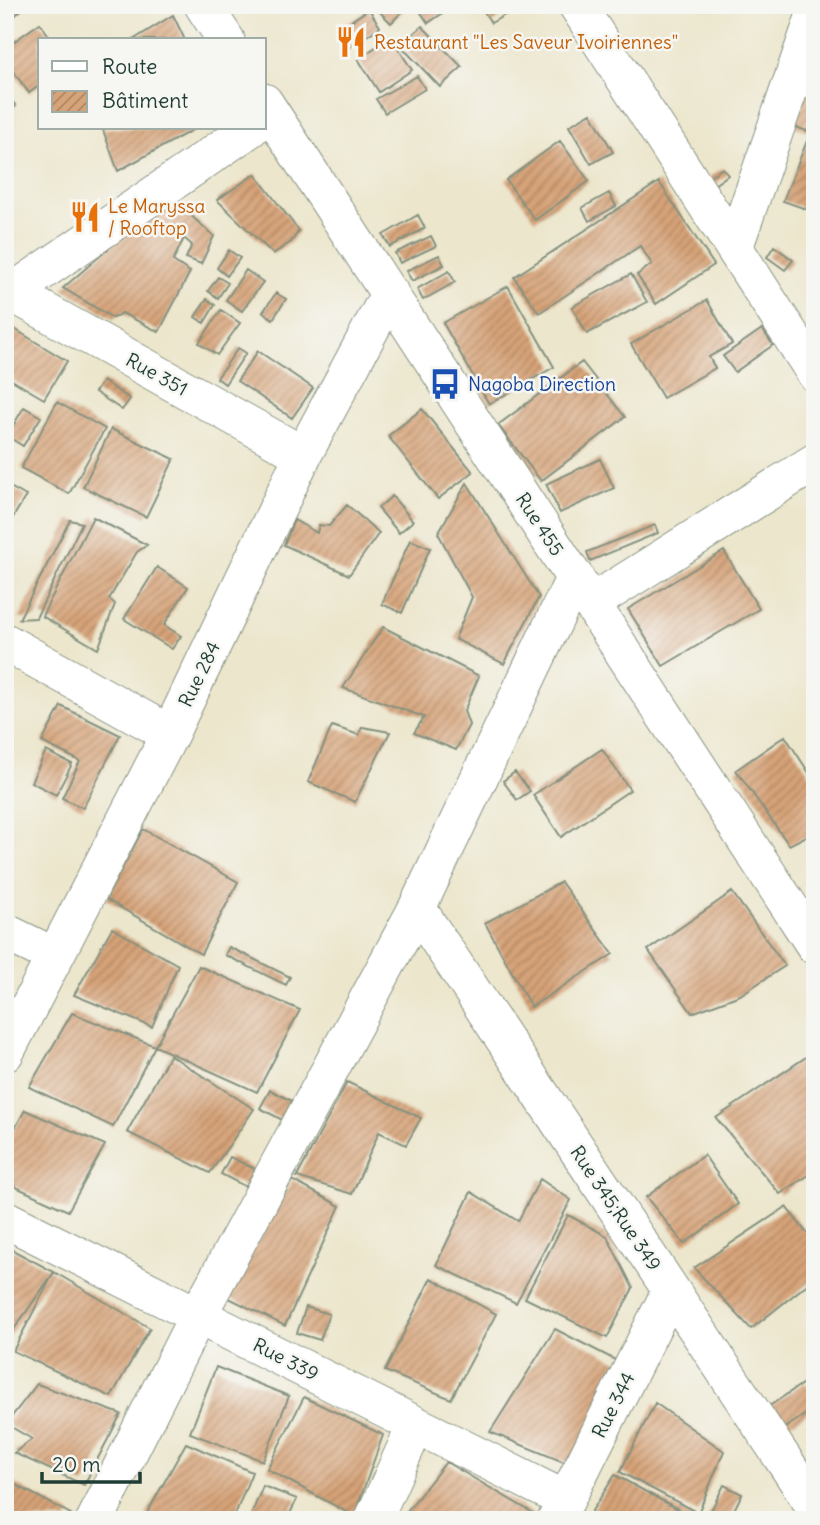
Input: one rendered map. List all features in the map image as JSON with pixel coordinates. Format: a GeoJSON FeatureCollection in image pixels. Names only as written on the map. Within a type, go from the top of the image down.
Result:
{"type":"FeatureCollection","features":[{"type":"Feature","properties":{"kind":"street"},"geometry":{"type":"LineString","coordinates":[[204,5],[225,38]]}},
{"type":"Feature","properties":{"kind":"street"},"geometry":{"type":"LineString","coordinates":[[577,5],[815,373]]}},
{"type":"Feature","properties":{"kind":"street"},"geometry":{"type":"LineString","coordinates":[[734,248],[815,15]]}},
{"type":"Feature","properties":{"kind":"street","name":"Rue 455"},"geometry":{"type":"LineString","coordinates":[[266,119],[390,293],[815,946]]}},
{"type":"Feature","properties":{"kind":"street"},"geometry":{"type":"LineString","coordinates":[[9,295],[242,130]]}},
{"type":"Feature","properties":{"kind":"street","name":"Rue 284"},"geometry":{"type":"LineString","coordinates":[[5,1053],[170,734],[303,455],[390,293]]}},
{"type":"Feature","properties":{"kind":"street","name":"Rue 351"},"geometry":{"type":"LineString","coordinates":[[9,295],[303,455]]}},
{"type":"Feature","properties":{"kind":"street"},"geometry":{"type":"LineString","coordinates":[[95,1520],[198,1315],[584,590],[815,462]]}},
{"type":"Feature","properties":{"kind":"street"},"geometry":{"type":"LineString","coordinates":[[5,642],[170,734]]}},
{"type":"Feature","properties":{"kind":"street","name":"Rue 345;Rue 349"},"geometry":{"type":"LineString","coordinates":[[417,908],[815,1507]]}},
{"type":"Feature","properties":{"kind":"street"},"geometry":{"type":"LineString","coordinates":[[5,932],[54,956]]}},
{"type":"Feature","properties":{"kind":"street","name":"Rue 339"},"geometry":{"type":"LineString","coordinates":[[5,1219],[416,1425],[561,1510]]}},
{"type":"Feature","properties":{"kind":"street","name":"Rue 344"},"geometry":{"type":"LineString","coordinates":[[561,1510],[671,1290]]}},
{"type":"Feature","properties":{"kind":"street"},"geometry":{"type":"LineString","coordinates":[[373,1520],[416,1425]]}},
{"type":"Feature","properties":{"kind":"building"},"geometry":{"type":"Polygon","coordinates":[[[5,5],[27,5],[5,24],[5,5]]]}},
{"type":"Feature","properties":{"kind":"building"},"geometry":{"type":"Polygon","coordinates":[[[381,5],[397,5],[403,11],[391,23],[377,9],[381,5]]]}},
{"type":"Feature","properties":{"kind":"building"},"geometry":{"type":"Polygon","coordinates":[[[416,5],[455,5],[428,23],[416,5]]]}},
{"type":"Feature","properties":{"kind":"building"},"geometry":{"type":"Polygon","coordinates":[[[480,5],[522,5],[491,23],[480,5]]]}},
{"type":"Feature","properties":{"kind":"building"},"geometry":{"type":"Polygon","coordinates":[[[369,9],[380,27],[347,49],[336,31],[369,9]]]}},
{"type":"Feature","properties":{"kind":"building"},"geometry":{"type":"Polygon","coordinates":[[[173,15],[184,38],[136,38],[173,15]]]}},
{"type":"Feature","properties":{"kind":"building"},"geometry":{"type":"Polygon","coordinates":[[[40,23],[51,38],[38,38],[38,86],[29,93],[5,60],[5,48],[40,23]]]}},
{"type":"Feature","properties":{"kind":"building"},"geometry":{"type":"Polygon","coordinates":[[[422,26],[462,67],[440,87],[400,45],[422,26]]]}},
{"type":"Feature","properties":{"kind":"building"},"geometry":{"type":"Polygon","coordinates":[[[391,37],[412,70],[379,92],[358,59],[391,37]]]}},
{"type":"Feature","properties":{"kind":"building"},"geometry":{"type":"Polygon","coordinates":[[[815,69],[815,134],[790,125],[815,69]]]}},
{"type":"Feature","properties":{"kind":"building"},"geometry":{"type":"Polygon","coordinates":[[[417,76],[425,89],[385,113],[376,99],[417,76]]]}},
{"type":"Feature","properties":{"kind":"building"},"geometry":{"type":"Polygon","coordinates":[[[5,92],[16,106],[5,114],[5,92]]]}},
{"type":"Feature","properties":{"kind":"building"},"geometry":{"type":"Polygon","coordinates":[[[591,113],[613,152],[591,164],[569,126],[591,113]]]}},
{"type":"Feature","properties":{"kind":"building"},"geometry":{"type":"Polygon","coordinates":[[[103,130],[192,130],[118,171],[103,130]]]}},
{"type":"Feature","properties":{"kind":"building"},"geometry":{"type":"Polygon","coordinates":[[[560,141],[589,181],[535,220],[506,180],[560,141]]]}},
{"type":"Feature","properties":{"kind":"building"},"geometry":{"type":"Polygon","coordinates":[[[807,141],[815,144],[815,212],[783,201],[807,141]]]}},
{"type":"Feature","properties":{"kind":"building"},"geometry":{"type":"Polygon","coordinates":[[[723,168],[728,175],[714,185],[709,177],[723,168]]]}},
{"type":"Feature","properties":{"kind":"building"},"geometry":{"type":"Polygon","coordinates":[[[255,174],[299,231],[291,242],[273,254],[217,200],[255,174]]]}},
{"type":"Feature","properties":{"kind":"building"},"geometry":{"type":"Polygon","coordinates":[[[659,182],[714,265],[656,304],[637,275],[652,264],[640,246],[539,313],[514,277],[659,182]]]}},
{"type":"Feature","properties":{"kind":"building"},"geometry":{"type":"Polygon","coordinates":[[[609,193],[616,206],[589,221],[582,208],[609,193]]]}},
{"type":"Feature","properties":{"kind":"building"},"geometry":{"type":"Polygon","coordinates":[[[169,196],[214,236],[201,264],[186,258],[192,245],[184,238],[173,261],[190,272],[159,332],[122,313],[113,318],[63,288],[169,196]]]}},
{"type":"Feature","properties":{"kind":"building"},"geometry":{"type":"Polygon","coordinates":[[[418,215],[425,228],[390,247],[383,235],[418,215]]]}},
{"type":"Feature","properties":{"kind":"building"},"geometry":{"type":"Polygon","coordinates":[[[431,236],[436,246],[400,263],[395,253],[431,236]]]}},
{"type":"Feature","properties":{"kind":"building"},"geometry":{"type":"Polygon","coordinates":[[[774,246],[793,260],[785,270],[767,257],[774,246]]]}},
{"type":"Feature","properties":{"kind":"building"},"geometry":{"type":"Polygon","coordinates":[[[229,250],[240,258],[227,276],[217,268],[229,250]]]}},
{"type":"Feature","properties":{"kind":"building"},"geometry":{"type":"Polygon","coordinates":[[[439,255],[444,265],[412,281],[406,271],[439,255]]]}},
{"type":"Feature","properties":{"kind":"building"},"geometry":{"type":"Polygon","coordinates":[[[246,270],[263,282],[242,311],[226,300],[246,270]]]}},
{"type":"Feature","properties":{"kind":"building"},"geometry":{"type":"Polygon","coordinates":[[[449,271],[455,282],[423,300],[417,289],[449,271]]]}},
{"type":"Feature","properties":{"kind":"building"},"geometry":{"type":"Polygon","coordinates":[[[631,274],[647,302],[587,334],[572,307],[631,274]]]}},
{"type":"Feature","properties":{"kind":"building"},"geometry":{"type":"Polygon","coordinates":[[[218,277],[228,283],[218,298],[208,291],[218,277]]]}},
{"type":"Feature","properties":{"kind":"building"},"geometry":{"type":"Polygon","coordinates":[[[508,286],[554,367],[489,404],[443,323],[508,286]]]}},
{"type":"Feature","properties":{"kind":"building"},"geometry":{"type":"Polygon","coordinates":[[[276,293],[286,299],[273,319],[263,312],[276,293]]]}},
{"type":"Feature","properties":{"kind":"building"},"geometry":{"type":"Polygon","coordinates":[[[207,299],[215,305],[204,323],[195,317],[207,299]]]}},
{"type":"Feature","properties":{"kind":"building"},"geometry":{"type":"Polygon","coordinates":[[[707,300],[732,344],[709,357],[715,368],[663,398],[631,344],[707,300]]]}},
{"type":"Feature","properties":{"kind":"building"},"geometry":{"type":"Polygon","coordinates":[[[221,310],[240,323],[217,355],[199,343],[221,310]]]}},
{"type":"Feature","properties":{"kind":"building"},"geometry":{"type":"Polygon","coordinates":[[[8,325],[67,361],[44,399],[5,376],[8,325]]]}},
{"type":"Feature","properties":{"kind":"building"},"geometry":{"type":"Polygon","coordinates":[[[762,329],[773,345],[735,372],[723,356],[762,329]]]}},
{"type":"Feature","properties":{"kind":"building"},"geometry":{"type":"Polygon","coordinates":[[[238,348],[246,353],[225,384],[217,378],[238,348]]]}},
{"type":"Feature","properties":{"kind":"building"},"geometry":{"type":"Polygon","coordinates":[[[258,351],[313,388],[292,418],[237,381],[258,351]]]}},
{"type":"Feature","properties":{"kind":"building"},"geometry":{"type":"Polygon","coordinates":[[[582,362],[625,417],[541,481],[498,425],[582,362]]]}},
{"type":"Feature","properties":{"kind":"building"},"geometry":{"type":"Polygon","coordinates":[[[103,381],[130,399],[122,410],[95,392],[103,381]]]}},
{"type":"Feature","properties":{"kind":"building"},"geometry":{"type":"Polygon","coordinates":[[[57,402],[105,429],[69,494],[21,468],[57,402]]]}},
{"type":"Feature","properties":{"kind":"building"},"geometry":{"type":"Polygon","coordinates":[[[24,407],[41,417],[23,446],[7,436],[24,407]]]}},
{"type":"Feature","properties":{"kind":"building"},"geometry":{"type":"Polygon","coordinates":[[[422,409],[473,472],[438,499],[388,436],[422,409]]]}},
{"type":"Feature","properties":{"kind":"building"},"geometry":{"type":"Polygon","coordinates":[[[111,429],[174,459],[146,517],[83,487],[111,429]]]}},
{"type":"Feature","properties":{"kind":"building"},"geometry":{"type":"Polygon","coordinates":[[[600,459],[614,488],[560,513],[546,484],[600,459]]]}},
{"type":"Feature","properties":{"kind":"building"},"geometry":{"type":"Polygon","coordinates":[[[467,483],[539,597],[504,664],[455,639],[472,597],[438,533],[467,483]]]}},
{"type":"Feature","properties":{"kind":"building"},"geometry":{"type":"Polygon","coordinates":[[[5,484],[26,496],[12,519],[5,514],[5,484]]]}},
{"type":"Feature","properties":{"kind":"building"},"geometry":{"type":"Polygon","coordinates":[[[392,496],[413,521],[399,533],[378,508],[392,496]]]}},
{"type":"Feature","properties":{"kind":"building"},"geometry":{"type":"Polygon","coordinates":[[[347,505],[379,533],[349,575],[284,545],[294,520],[317,533],[319,525],[329,526],[347,505]]]}},
{"type":"Feature","properties":{"kind":"building"},"geometry":{"type":"Polygon","coordinates":[[[93,517],[147,545],[137,552],[109,599],[115,604],[98,649],[42,616],[93,517]]]}},
{"type":"Feature","properties":{"kind":"building"},"geometry":{"type":"Polygon","coordinates":[[[70,520],[82,523],[36,618],[19,619],[70,520]]]}},
{"type":"Feature","properties":{"kind":"building"},"geometry":{"type":"Polygon","coordinates":[[[655,525],[658,533],[590,561],[587,552],[655,525]]]}},
{"type":"Feature","properties":{"kind":"building"},"geometry":{"type":"Polygon","coordinates":[[[410,540],[430,548],[402,613],[382,604],[410,540]]]}},
{"type":"Feature","properties":{"kind":"building"},"geometry":{"type":"Polygon","coordinates":[[[724,551],[759,609],[663,666],[628,609],[724,551]]]}},
{"type":"Feature","properties":{"kind":"building"},"geometry":{"type":"Polygon","coordinates":[[[157,567],[188,587],[164,625],[181,636],[172,649],[124,619],[157,567]]]}},
{"type":"Feature","properties":{"kind":"building"},"geometry":{"type":"Polygon","coordinates":[[[383,627],[479,676],[464,711],[469,725],[456,750],[414,733],[424,717],[343,688],[383,627]]]}},
{"type":"Feature","properties":{"kind":"building"},"geometry":{"type":"Polygon","coordinates":[[[61,706],[120,735],[83,808],[62,798],[80,761],[42,742],[61,706]]]}},
{"type":"Feature","properties":{"kind":"building"},"geometry":{"type":"Polygon","coordinates":[[[332,726],[359,735],[362,727],[390,732],[355,802],[308,782],[332,726]]]}},
{"type":"Feature","properties":{"kind":"building"},"geometry":{"type":"Polygon","coordinates":[[[785,736],[815,782],[815,832],[789,845],[736,770],[785,736]]]}},
{"type":"Feature","properties":{"kind":"building"},"geometry":{"type":"Polygon","coordinates":[[[602,749],[630,790],[561,837],[533,795],[602,749]]]}},
{"type":"Feature","properties":{"kind":"building"},"geometry":{"type":"Polygon","coordinates":[[[46,751],[72,764],[56,795],[31,782],[46,751]]]}},
{"type":"Feature","properties":{"kind":"building"},"geometry":{"type":"Polygon","coordinates":[[[515,772],[530,791],[517,800],[503,781],[515,772]]]}},
{"type":"Feature","properties":{"kind":"building"},"geometry":{"type":"Polygon","coordinates":[[[143,829],[238,882],[201,954],[106,899],[143,829]]]}},
{"type":"Feature","properties":{"kind":"building"},"geometry":{"type":"Polygon","coordinates":[[[561,882],[613,954],[531,1007],[485,923],[561,882]]]}},
{"type":"Feature","properties":{"kind":"building"},"geometry":{"type":"Polygon","coordinates":[[[732,892],[785,966],[740,995],[692,1013],[648,950],[732,892]]]}},
{"type":"Feature","properties":{"kind":"building"},"geometry":{"type":"Polygon","coordinates":[[[112,928],[178,965],[152,1027],[74,995],[112,928]]]}},
{"type":"Feature","properties":{"kind":"building"},"geometry":{"type":"Polygon","coordinates":[[[229,947],[290,977],[286,985],[225,955],[229,947]]]}},
{"type":"Feature","properties":{"kind":"building"},"geometry":{"type":"Polygon","coordinates":[[[199,966],[300,1010],[257,1092],[155,1046],[199,966]]]}},
{"type":"Feature","properties":{"kind":"building"},"geometry":{"type":"Polygon","coordinates":[[[72,1013],[155,1046],[113,1127],[29,1087],[72,1013]]]}},
{"type":"Feature","properties":{"kind":"building"},"geometry":{"type":"Polygon","coordinates":[[[815,1051],[815,1171],[780,1194],[716,1118],[815,1051]]]}},
{"type":"Feature","properties":{"kind":"building"},"geometry":{"type":"Polygon","coordinates":[[[170,1055],[254,1109],[210,1173],[127,1132],[170,1055]]]}},
{"type":"Feature","properties":{"kind":"building"},"geometry":{"type":"Polygon","coordinates":[[[347,1082],[421,1118],[406,1145],[379,1132],[352,1194],[297,1177],[347,1082]]]}},
{"type":"Feature","properties":{"kind":"building"},"geometry":{"type":"Polygon","coordinates":[[[270,1090],[292,1101],[282,1120],[260,1108],[270,1090]]]}},
{"type":"Feature","properties":{"kind":"building"},"geometry":{"type":"Polygon","coordinates":[[[25,1110],[105,1145],[68,1211],[5,1182],[5,1140],[8,1141],[25,1110]]]}},
{"type":"Feature","properties":{"kind":"building"},"geometry":{"type":"Polygon","coordinates":[[[704,1155],[738,1204],[684,1244],[646,1197],[704,1155]]]}},
{"type":"Feature","properties":{"kind":"building"},"geometry":{"type":"Polygon","coordinates":[[[230,1157],[255,1169],[246,1187],[221,1174],[230,1157]]]}},
{"type":"Feature","properties":{"kind":"building"},"geometry":{"type":"Polygon","coordinates":[[[540,1179],[571,1200],[516,1303],[436,1265],[471,1192],[518,1221],[540,1179]]]}},
{"type":"Feature","properties":{"kind":"building"},"geometry":{"type":"Polygon","coordinates":[[[292,1180],[340,1206],[285,1326],[227,1297],[292,1180]]]}},
{"type":"Feature","properties":{"kind":"building"},"geometry":{"type":"Polygon","coordinates":[[[786,1207],[815,1243],[815,1278],[751,1329],[694,1268],[786,1207]]]}},
{"type":"Feature","properties":{"kind":"building"},"geometry":{"type":"Polygon","coordinates":[[[568,1215],[607,1236],[633,1288],[607,1338],[525,1298],[568,1215]]]}},
{"type":"Feature","properties":{"kind":"building"},"geometry":{"type":"Polygon","coordinates":[[[5,1246],[54,1272],[5,1342],[5,1246]]]}},
{"type":"Feature","properties":{"kind":"building"},"geometry":{"type":"Polygon","coordinates":[[[54,1272],[150,1328],[111,1397],[13,1351],[54,1272]]]}},
{"type":"Feature","properties":{"kind":"building"},"geometry":{"type":"Polygon","coordinates":[[[431,1278],[496,1314],[451,1399],[385,1371],[431,1278]]]}},
{"type":"Feature","properties":{"kind":"building"},"geometry":{"type":"Polygon","coordinates":[[[306,1307],[329,1314],[320,1340],[297,1333],[306,1307]]]}},
{"type":"Feature","properties":{"kind":"building"},"geometry":{"type":"Polygon","coordinates":[[[555,1329],[625,1365],[571,1465],[490,1432],[555,1329]]]}},
{"type":"Feature","properties":{"kind":"building"},"geometry":{"type":"Polygon","coordinates":[[[216,1367],[289,1396],[263,1461],[190,1433],[216,1367]]]}},
{"type":"Feature","properties":{"kind":"building"},"geometry":{"type":"Polygon","coordinates":[[[805,1382],[815,1397],[815,1408],[783,1429],[768,1407],[805,1382]]]}},
{"type":"Feature","properties":{"kind":"building"},"geometry":{"type":"Polygon","coordinates":[[[37,1384],[121,1414],[84,1485],[14,1453],[32,1439],[6,1424],[37,1384]]]}},
{"type":"Feature","properties":{"kind":"building"},"geometry":{"type":"Polygon","coordinates":[[[304,1397],[383,1435],[354,1516],[267,1469],[304,1397]]]}},
{"type":"Feature","properties":{"kind":"building"},"geometry":{"type":"Polygon","coordinates":[[[655,1403],[724,1451],[698,1513],[620,1472],[655,1403]]]}},
{"type":"Feature","properties":{"kind":"building"},"geometry":{"type":"Polygon","coordinates":[[[186,1443],[252,1472],[233,1520],[158,1520],[146,1515],[186,1443]]]}},
{"type":"Feature","properties":{"kind":"building"},"geometry":{"type":"Polygon","coordinates":[[[446,1462],[540,1517],[539,1520],[400,1520],[446,1462]]]}},
{"type":"Feature","properties":{"kind":"building"},"geometry":{"type":"Polygon","coordinates":[[[615,1475],[698,1520],[586,1520],[615,1475]]]}},
{"type":"Feature","properties":{"kind":"building"},"geometry":{"type":"Polygon","coordinates":[[[5,1479],[71,1514],[67,1520],[5,1520],[5,1479]]]}},
{"type":"Feature","properties":{"kind":"building"},"geometry":{"type":"Polygon","coordinates":[[[724,1485],[742,1494],[729,1520],[706,1520],[724,1485]]]}},
{"type":"Feature","properties":{"kind":"building"},"geometry":{"type":"Polygon","coordinates":[[[263,1486],[297,1499],[287,1520],[249,1520],[263,1486]]]}},
{"type":"Feature","properties":{"kind":"place","name":"Restaurant \"Les Saveur Ivoiriennes\""},"geometry":{"type":"Point","coordinates":[351,42]}},
{"type":"Feature","properties":{"kind":"place","name":"Le Maryssa / Rooftop"},"geometry":{"type":"Point","coordinates":[85,217]}},
{"type":"Feature","properties":{"kind":"place","name":"Nagoba Direction"},"geometry":{"type":"Point","coordinates":[445,384]}}]}
